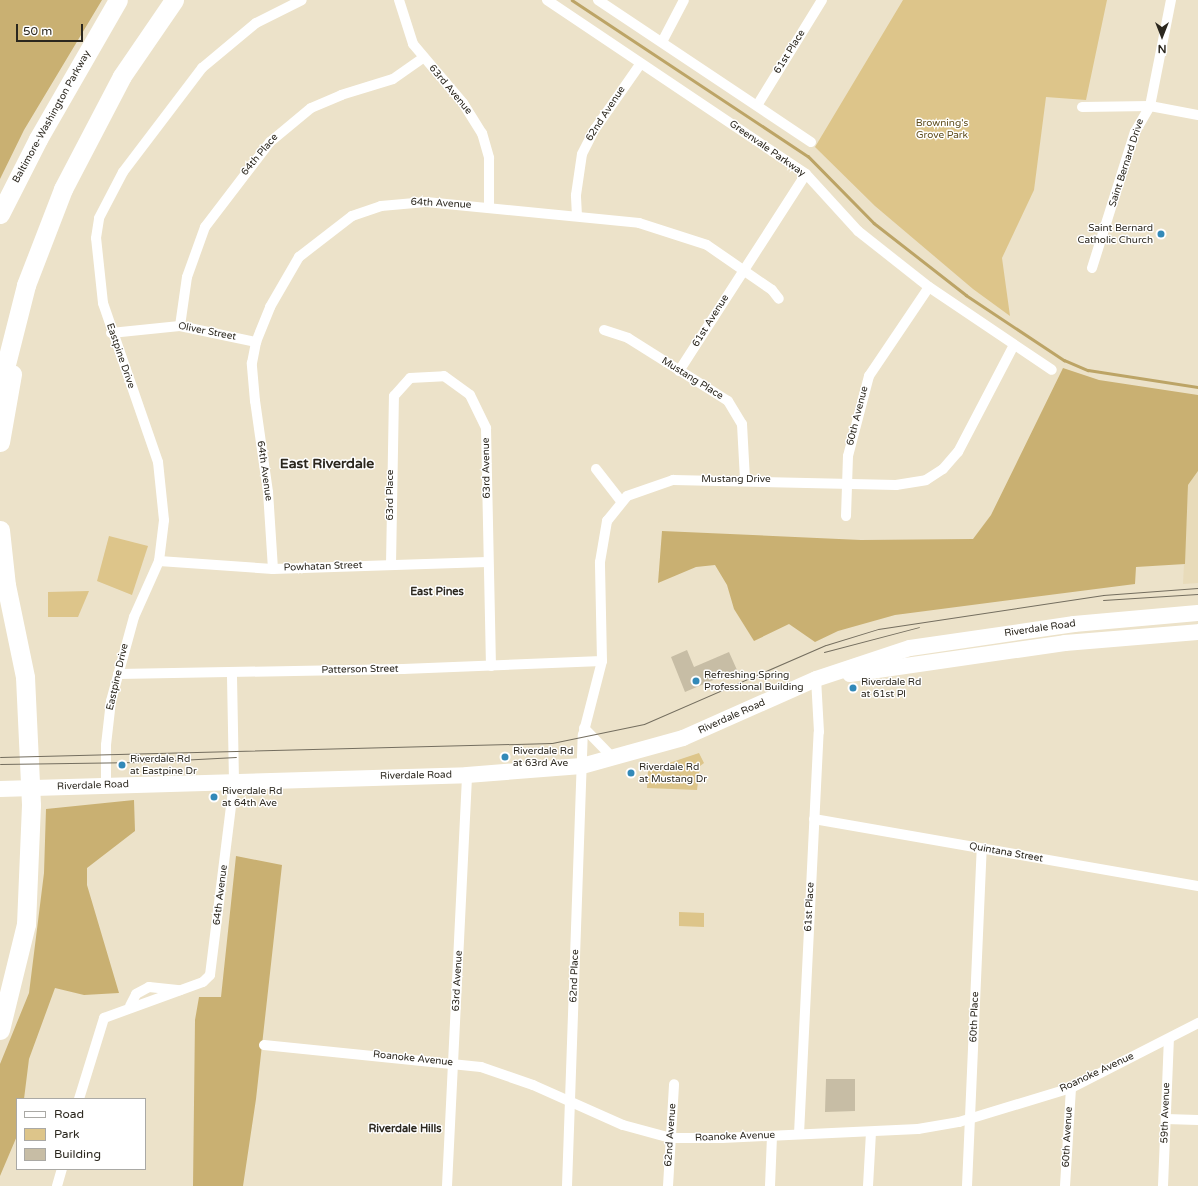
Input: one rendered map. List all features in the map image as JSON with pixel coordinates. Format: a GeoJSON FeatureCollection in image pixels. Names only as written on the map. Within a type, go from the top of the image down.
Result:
{"type":"FeatureCollection","features":[{"type":"Feature","properties":{"kind":"highway","name":"Baltimore-Washington Parkway"},"geometry":{"type":"LineString","coordinates":[[0,214],[38,139],[118,0]]}},
{"type":"Feature","properties":{"kind":"highway"},"geometry":{"type":"LineString","coordinates":[[0,388],[12,335],[43,236],[63,188],[102,113],[174,0]]}},
{"type":"Feature","properties":{"kind":"highway"},"geometry":{"type":"LineString","coordinates":[[0,442],[43,236]]}},
{"type":"Feature","properties":{"kind":"highway"},"geometry":{"type":"LineString","coordinates":[[0,530],[6,585],[25,677],[31,789],[31,868],[26,924],[0,1030]]}},
{"type":"Feature","properties":{"kind":"main road","name":"Riverdale Road"},"geometry":{"type":"LineString","coordinates":[[0,789],[467,775],[582,766],[614,759],[699,732],[816,679],[910,648],[1074,624],[1198,613]]}},
{"type":"Feature","properties":{"kind":"main road","name":"Riverdale Road"},"geometry":{"type":"LineString","coordinates":[[816,679],[1065,643],[1198,632]]}},
{"type":"Feature","properties":{"kind":"street","name":"Eastpine Drive"},"geometry":{"type":"LineString","coordinates":[[106,785],[108,718],[118,674],[134,617],[159,561],[164,520],[158,462],[111,332],[100,282],[96,238],[107,200],[202,68],[256,23],[302,0]]}},
{"type":"Feature","properties":{"kind":"street","name":"63rd Avenue"},"geometry":{"type":"LineString","coordinates":[[399,0],[413,44],[423,58],[463,104],[482,133],[489,158],[489,207]]}},
{"type":"Feature","properties":{"kind":"street","name":"Greenvale Parkway"},"geometry":{"type":"LineString","coordinates":[[547,0],[806,174],[858,231],[929,287],[1052,370]]}},
{"type":"Feature","properties":{"kind":"street"},"geometry":{"type":"LineString","coordinates":[[598,0],[758,104],[812,142]]}},
{"type":"Feature","properties":{"kind":"street"},"geometry":{"type":"LineString","coordinates":[[662,42],[684,0]]}},
{"type":"Feature","properties":{"kind":"street","name":"61st Place"},"geometry":{"type":"LineString","coordinates":[[758,104],[822,0]]}},
{"type":"Feature","properties":{"kind":"street"},"geometry":{"type":"LineString","coordinates":[[1150,106],[1171,0]]}},
{"type":"Feature","properties":{"kind":"street","name":"64th Place"},"geometry":{"type":"LineString","coordinates":[[180,326],[187,277],[205,227],[270,142],[310,108],[341,95],[393,79],[423,58]]}},
{"type":"Feature","properties":{"kind":"street","name":"62nd Avenue"},"geometry":{"type":"LineString","coordinates":[[577,216],[576,195],[582,154],[595,129],[641,63]]}},
{"type":"Feature","properties":{"kind":"street"},"geometry":{"type":"LineString","coordinates":[[1082,107],[1150,106],[1198,115]]}},
{"type":"Feature","properties":{"kind":"street","name":"Saint Bernard Drive"},"geometry":{"type":"LineString","coordinates":[[1092,268],[1135,132],[1150,106]]}},
{"type":"Feature","properties":{"kind":"street","name":"61st Avenue"},"geometry":{"type":"LineString","coordinates":[[679,371],[806,174]]}},
{"type":"Feature","properties":{"kind":"street","name":"64th Avenue"},"geometry":{"type":"LineString","coordinates":[[273,569],[268,492],[255,401],[252,363],[256,342],[270,307],[299,257],[352,216],[381,206],[411,202],[489,207],[639,223],[707,245],[743,270]]}},
{"type":"Feature","properties":{"kind":"street"},"geometry":{"type":"LineString","coordinates":[[743,270],[779,299]]}},
{"type":"Feature","properties":{"kind":"street","name":"60th Avenue"},"geometry":{"type":"LineString","coordinates":[[846,516],[846,482],[852,433],[869,376],[929,287]]}},
{"type":"Feature","properties":{"kind":"street","name":"Oliver Street"},"geometry":{"type":"LineString","coordinates":[[111,332],[180,326],[256,342]]}},
{"type":"Feature","properties":{"kind":"street","name":"Mustang Place"},"geometry":{"type":"LineString","coordinates":[[604,330],[628,338],[679,371],[713,390],[739,416],[744,433],[745,479]]}},
{"type":"Feature","properties":{"kind":"street","name":"Mustang Drive"},"geometry":{"type":"LineString","coordinates":[[582,766],[584,728],[602,660],[601,544],[607,521],[621,501],[660,482],[745,479],[915,483],[943,469],[958,452],[1014,345]]}},
{"type":"Feature","properties":{"kind":"street","name":"63rd Avenue"},"geometry":{"type":"LineString","coordinates":[[392,424],[397,391],[410,378],[421,375],[453,380],[478,405],[488,441],[487,562],[491,666]]}},
{"type":"Feature","properties":{"kind":"street","name":"63rd Place"},"geometry":{"type":"LineString","coordinates":[[391,565],[392,424]]}},
{"type":"Feature","properties":{"kind":"street"},"geometry":{"type":"LineString","coordinates":[[596,469],[621,501]]}},
{"type":"Feature","properties":{"kind":"street","name":"Powhatan Street"},"geometry":{"type":"LineString","coordinates":[[159,561],[273,569],[487,562]]}},
{"type":"Feature","properties":{"kind":"street","name":"Patterson Street"},"geometry":{"type":"LineString","coordinates":[[118,674],[232,674],[491,666],[602,660]]}},
{"type":"Feature","properties":{"kind":"street","name":"64th Avenue"},"geometry":{"type":"LineString","coordinates":[[79,1098],[100,1023],[114,1012],[130,1006],[136,994],[149,988],[181,990],[203,982],[210,975],[234,781],[232,674]]}},
{"type":"Feature","properties":{"kind":"street","name":"61st Place"},"geometry":{"type":"LineString","coordinates":[[799,1134],[814,819],[820,732],[816,679]]}},
{"type":"Feature","properties":{"kind":"street"},"geometry":{"type":"LineString","coordinates":[[584,728],[614,759]]}},
{"type":"Feature","properties":{"kind":"street","name":"62nd Place"},"geometry":{"type":"LineString","coordinates":[[567,1186],[582,766]]}},
{"type":"Feature","properties":{"kind":"street","name":"63rd Avenue"},"geometry":{"type":"LineString","coordinates":[[447,1186],[467,775]]}},
{"type":"Feature","properties":{"kind":"street","name":"Quintana Street"},"geometry":{"type":"LineString","coordinates":[[814,819],[1198,886]]}},
{"type":"Feature","properties":{"kind":"street","name":"60th Place"},"geometry":{"type":"LineString","coordinates":[[967,1186],[982,849]]}},
{"type":"Feature","properties":{"kind":"street","name":"Roanoke Avenue"},"geometry":{"type":"LineString","coordinates":[[264,1045],[454,1064],[501,1073],[623,1125],[671,1138],[772,1136],[871,1132],[938,1127],[971,1119],[1071,1088],[1169,1039],[1198,1022]]}},
{"type":"Feature","properties":{"kind":"street","name":"59th Avenue"},"geometry":{"type":"LineString","coordinates":[[1163,1186],[1169,1039]]}},
{"type":"Feature","properties":{"kind":"street","name":"62nd Avenue"},"geometry":{"type":"LineString","coordinates":[[668,1186],[674,1084]]}},
{"type":"Feature","properties":{"kind":"street","name":"60th Avenue"},"geometry":{"type":"LineString","coordinates":[[1065,1186],[1071,1088]]}},
{"type":"Feature","properties":{"kind":"street"},"geometry":{"type":"LineString","coordinates":[[1166,1119],[1198,1120]]}},
{"type":"Feature","properties":{"kind":"street"},"geometry":{"type":"LineString","coordinates":[[868,1186],[871,1132]]}},
{"type":"Feature","properties":{"kind":"street"},"geometry":{"type":"LineString","coordinates":[[770,1186],[772,1136]]}},
{"type":"Feature","properties":{"kind":"street"},"geometry":{"type":"LineString","coordinates":[[57,1186],[62,1170]]}},
{"type":"Feature","properties":{"kind":"shaded area"},"geometry":{"type":"Polygon","coordinates":[[[0,0],[102,0],[24,130],[0,179],[0,0]]]}},
{"type":"Feature","properties":{"kind":"shaded area"},"geometry":{"type":"Polygon","coordinates":[[[1063,368],[1099,380],[1198,395],[1198,471],[1188,485],[1185,564],[1136,567],[1135,584],[895,615],[838,631],[815,642],[789,624],[754,641],[734,609],[727,585],[715,565],[696,567],[658,583],[662,531],[861,540],[973,539],[991,515],[1063,368]]]}},
{"type":"Feature","properties":{"kind":"shaded area"},"geometry":{"type":"Polygon","coordinates":[[[1198,471],[1198,583],[1183,584],[1188,485],[1198,471]]]}},
{"type":"Feature","properties":{"kind":"shaded area"},"geometry":{"type":"Polygon","coordinates":[[[134,800],[135,831],[87,868],[87,885],[119,993],[84,995],[55,988],[29,1059],[24,1098],[16,1098],[16,1138],[0,1176],[0,1064],[29,993],[44,873],[46,809],[134,800]]]}},
{"type":"Feature","properties":{"kind":"shaded area"},"geometry":{"type":"Polygon","coordinates":[[[236,856],[282,865],[256,1099],[243,1186],[193,1186],[195,1020],[199,997],[221,997],[236,856]]]}},
{"type":"Feature","properties":{"kind":"green space","name":"Browning's Grove Park"},"geometry":{"type":"Polygon","coordinates":[[[903,0],[1107,0],[1086,100],[1046,97],[1034,190],[1002,258],[1010,316],[973,289],[875,206],[815,147],[903,0]]]}},
{"type":"Feature","properties":{"kind":"green space"},"geometry":{"type":"Polygon","coordinates":[[[109,536],[148,546],[132,595],[97,581],[109,536]]]}},
{"type":"Feature","properties":{"kind":"green space"},"geometry":{"type":"Polygon","coordinates":[[[89,591],[78,617],[48,617],[48,592],[89,591]]]}},
{"type":"Feature","properties":{"kind":"green space"},"geometry":{"type":"Polygon","coordinates":[[[699,753],[704,763],[700,766],[697,790],[647,788],[648,770],[699,753]]]}},
{"type":"Feature","properties":{"kind":"green space"},"geometry":{"type":"Polygon","coordinates":[[[679,912],[704,913],[704,927],[679,926],[679,912]]]}},
{"type":"Feature","properties":{"kind":"building","name":"Refreshing Spring Professional Building"},"geometry":{"type":"Polygon","coordinates":[[[687,650],[694,667],[729,652],[737,670],[685,692],[671,657],[687,650]]]}},
{"type":"Feature","properties":{"kind":"building"},"geometry":{"type":"Polygon","coordinates":[[[826,1079],[855,1079],[855,1111],[825,1112],[826,1079]]]}},
{"type":"Feature","properties":{"kind":"waterway"},"geometry":{"type":"LineString","coordinates":[[572,0],[808,156],[874,223],[966,295],[1064,360],[1088,370],[1198,387]]}},
{"type":"Feature","properties":{"kind":"tram line"},"geometry":{"type":"LineString","coordinates":[[0,757],[552,743],[644,724],[826,645],[878,629],[1103,595],[1198,588]]}},
{"type":"Feature","properties":{"kind":"tram line"},"geometry":{"type":"LineString","coordinates":[[1103,600],[1198,594]]}},
{"type":"Feature","properties":{"kind":"tram line"},"geometry":{"type":"LineString","coordinates":[[824,652],[919,627]]}},
{"type":"Feature","properties":{"kind":"tram line"},"geometry":{"type":"LineString","coordinates":[[0,764],[141,762],[236,757]]}},
{"type":"Feature","properties":{"kind":"place","name":"Saint Bernard Catholic Church"},"geometry":{"type":"Point","coordinates":[1161,234]}},
{"type":"Feature","properties":{"kind":"place","name":"Refreshing Spring Professional Building"},"geometry":{"type":"Point","coordinates":[696,681]}},
{"type":"Feature","properties":{"kind":"place","name":"Riverdale Rd at 61st Pl"},"geometry":{"type":"Point","coordinates":[853,688]}},
{"type":"Feature","properties":{"kind":"place","name":"Riverdale Rd at 63rd Ave"},"geometry":{"type":"Point","coordinates":[505,757]}},
{"type":"Feature","properties":{"kind":"place","name":"Riverdale Rd at Eastpine Dr"},"geometry":{"type":"Point","coordinates":[122,765]}},
{"type":"Feature","properties":{"kind":"place","name":"Riverdale Rd at Mustang Dr"},"geometry":{"type":"Point","coordinates":[631,773]}},
{"type":"Feature","properties":{"kind":"place","name":"Riverdale Rd at 64th Ave"},"geometry":{"type":"Point","coordinates":[214,797]}},
{"type":"Feature","properties":{"kind":"district","name":"East Riverdale"},"geometry":{"type":"Point","coordinates":[327,464]}},
{"type":"Feature","properties":{"kind":"district","name":"East Pines"},"geometry":{"type":"Point","coordinates":[437,592]}},
{"type":"Feature","properties":{"kind":"district","name":"Riverdale Hills"},"geometry":{"type":"Point","coordinates":[405,1129]}}]}
